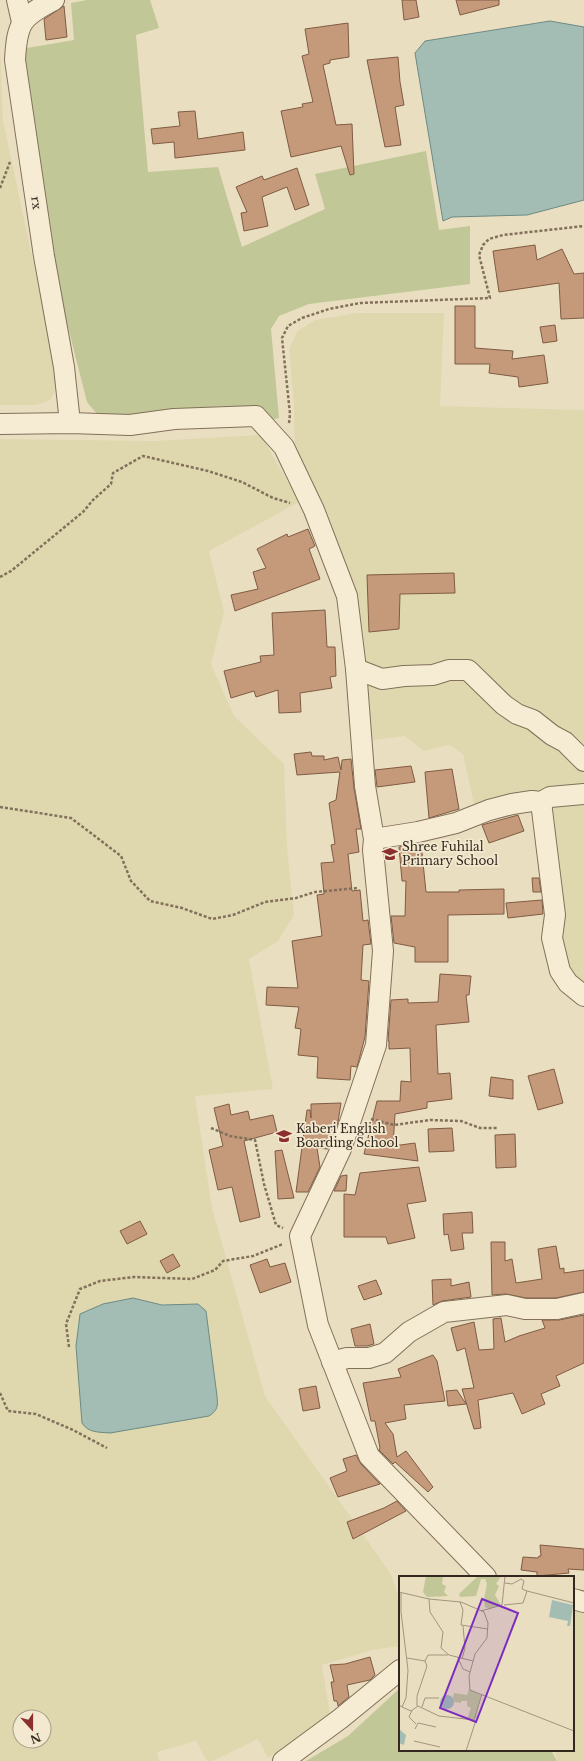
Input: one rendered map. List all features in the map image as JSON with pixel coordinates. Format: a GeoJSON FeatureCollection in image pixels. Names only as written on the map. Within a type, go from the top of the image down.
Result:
{"type":"FeatureCollection","features":[{"type":"Feature","properties":{"kind":"street"},"geometry":{"type":"LineString","coordinates":[[17,0],[22,22],[37,9],[54,0]]}},
{"type":"Feature","properties":{"kind":"street","name":"rx"},"geometry":{"type":"LineString","coordinates":[[22,22],[16,37],[15,60],[44,256],[64,367],[70,423]]}},
{"type":"Feature","properties":{"kind":"street"},"geometry":{"type":"LineString","coordinates":[[0,424],[70,423],[130,425],[174,419],[256,416],[284,447],[314,510],[347,596],[356,669],[365,786],[374,839],[373,850],[383,951],[376,1045],[341,1149],[300,1236],[318,1325],[369,1456],[485,1576]]}},
{"type":"Feature","properties":{"kind":"street"},"geometry":{"type":"LineString","coordinates":[[356,669],[382,679],[404,676],[433,675],[449,670],[468,670],[504,705],[517,714],[533,720],[552,735],[565,742],[584,761]]}},
{"type":"Feature","properties":{"kind":"street"},"geometry":{"type":"LineString","coordinates":[[374,839],[418,832],[456,823],[489,810],[512,804],[532,801],[541,802],[550,797],[584,794]]}},
{"type":"Feature","properties":{"kind":"street"},"geometry":{"type":"LineString","coordinates":[[541,802],[555,914],[552,938],[560,971],[568,983],[584,996]]}},
{"type":"Feature","properties":{"kind":"street"},"geometry":{"type":"LineString","coordinates":[[332,1362],[347,1358],[369,1358],[385,1353],[409,1332],[444,1312],[508,1305],[525,1309],[557,1308],[584,1303]]}},
{"type":"Feature","properties":{"kind":"street"},"geometry":{"type":"LineString","coordinates":[[574,1599],[584,1602]]}},
{"type":"Feature","properties":{"kind":"street"},"geometry":{"type":"LineString","coordinates":[[282,1761],[346,1714],[399,1671]]}},
{"type":"Feature","properties":{"kind":"path"},"geometry":{"type":"LineString","coordinates":[[284,447],[288,439],[290,414],[282,338],[288,326],[315,313],[360,303],[490,298],[479,255],[483,245],[489,239],[503,235],[584,226]]}},
{"type":"Feature","properties":{"kind":"path"},"geometry":{"type":"LineString","coordinates":[[0,578],[11,571],[83,512],[93,500],[111,484],[113,473],[143,456],[208,471],[242,482],[273,498],[314,510]]}},
{"type":"Feature","properties":{"kind":"path"},"geometry":{"type":"LineString","coordinates":[[0,807],[71,818],[121,856],[131,881],[150,901],[182,908],[212,919],[233,915],[264,902],[296,898],[315,892],[377,887]]}},
{"type":"Feature","properties":{"kind":"path"},"geometry":{"type":"LineString","coordinates":[[353,1115],[394,1125],[430,1120],[461,1121],[480,1128],[498,1128]]}},
{"type":"Feature","properties":{"kind":"path"},"geometry":{"type":"LineString","coordinates":[[212,1128],[230,1136],[255,1140],[264,1184],[276,1225],[300,1236]]}},
{"type":"Feature","properties":{"kind":"path"},"geometry":{"type":"LineString","coordinates":[[69,1347],[66,1324],[80,1289],[100,1281],[134,1277],[192,1279],[215,1270],[223,1261],[252,1256],[300,1236]]}},
{"type":"Feature","properties":{"kind":"path"},"geometry":{"type":"LineString","coordinates":[[0,1393],[8,1411],[36,1414],[73,1430],[107,1448]]}},
{"type":"Feature","properties":{"kind":"shaded area"},"geometry":{"type":"Polygon","coordinates":[[[0,46],[3,121],[56,368],[56,389],[50,400],[37,405],[0,405],[0,46]]]}},
{"type":"Feature","properties":{"kind":"shaded area"},"geometry":{"type":"Polygon","coordinates":[[[356,313],[444,313],[440,406],[584,410],[584,787],[531,792],[474,804],[463,754],[449,745],[423,751],[405,736],[373,740],[346,575],[295,454],[294,406],[289,349],[298,331],[315,320],[356,313]]]}},
{"type":"Feature","properties":{"kind":"shaded area"},"geometry":{"type":"Polygon","coordinates":[[[261,435],[299,502],[209,551],[224,612],[211,664],[234,716],[284,764],[287,847],[294,915],[278,941],[249,959],[273,1089],[195,1096],[212,1208],[265,1396],[391,1574],[399,1598],[399,1646],[372,1650],[322,1665],[330,1715],[268,1758],[258,1739],[213,1761],[207,1761],[196,1741],[157,1752],[159,1761],[0,1761],[0,439],[154,441],[261,435]],[[150,1302],[78,1323],[76,1346],[82,1423],[84,1427],[217,1409],[217,1396],[206,1311],[150,1302]]]}},
{"type":"Feature","properties":{"kind":"shaded area"},"geometry":{"type":"Polygon","coordinates":[[[584,801],[584,984],[571,976],[560,935],[547,805],[584,801]]]}},
{"type":"Feature","properties":{"kind":"shaded area"},"geometry":{"type":"Polygon","coordinates":[[[574,1609],[584,1612],[584,1761],[557,1761],[555,1751],[574,1751],[574,1609]]]}},
{"type":"Feature","properties":{"kind":"green space"},"geometry":{"type":"Polygon","coordinates":[[[87,0],[150,0],[159,28],[136,35],[148,172],[218,167],[242,247],[325,209],[315,174],[426,151],[439,230],[470,226],[470,284],[309,304],[279,316],[271,329],[279,418],[271,420],[261,411],[221,406],[112,419],[97,414],[87,402],[54,272],[21,49],[74,40],[71,3],[87,0]]]}},
{"type":"Feature","properties":{"kind":"green space"},"geometry":{"type":"Polygon","coordinates":[[[399,1689],[399,1751],[552,1751],[557,1761],[306,1761],[348,1736],[399,1689]]]}},
{"type":"Feature","properties":{"kind":"water"},"geometry":{"type":"Polygon","coordinates":[[[550,21],[584,27],[584,200],[527,215],[452,217],[443,221],[415,53],[425,41],[550,21]]]}},
{"type":"Feature","properties":{"kind":"water"},"geometry":{"type":"Polygon","coordinates":[[[133,1298],[162,1305],[198,1304],[206,1311],[217,1396],[217,1408],[209,1416],[110,1433],[87,1429],[82,1423],[76,1346],[80,1314],[103,1304],[133,1298]]]}},
{"type":"Feature","properties":{"kind":"building"},"geometry":{"type":"Polygon","coordinates":[[[402,0],[416,0],[419,17],[404,20],[402,0]]]}},
{"type":"Feature","properties":{"kind":"building"},"geometry":{"type":"Polygon","coordinates":[[[456,0],[499,0],[499,5],[460,15],[456,0]]]}},
{"type":"Feature","properties":{"kind":"building"},"geometry":{"type":"Polygon","coordinates":[[[64,6],[67,37],[46,40],[44,19],[64,6]]]}},
{"type":"Feature","properties":{"kind":"building"},"geometry":{"type":"Polygon","coordinates":[[[348,23],[349,57],[330,60],[330,63],[323,65],[336,125],[352,124],[354,174],[350,175],[341,146],[291,157],[281,111],[303,107],[302,104],[313,102],[302,56],[309,54],[305,29],[348,23]]]}},
{"type":"Feature","properties":{"kind":"building"},"geometry":{"type":"Polygon","coordinates":[[[398,57],[404,105],[395,107],[401,145],[385,147],[367,60],[398,57]]]}},
{"type":"Feature","properties":{"kind":"building"},"geometry":{"type":"Polygon","coordinates":[[[195,111],[198,139],[243,132],[245,150],[175,158],[174,142],[153,144],[151,129],[180,126],[178,112],[195,111]]]}},
{"type":"Feature","properties":{"kind":"building"},"geometry":{"type":"Polygon","coordinates":[[[297,168],[309,205],[295,210],[287,187],[262,197],[268,226],[244,231],[241,213],[247,212],[236,187],[262,176],[264,180],[297,168]]]}},
{"type":"Feature","properties":{"kind":"building"},"geometry":{"type":"Polygon","coordinates":[[[535,245],[537,260],[562,249],[574,274],[584,273],[584,318],[561,319],[559,283],[499,292],[493,251],[535,245]]]}},
{"type":"Feature","properties":{"kind":"building"},"geometry":{"type":"Polygon","coordinates":[[[455,306],[475,306],[475,348],[513,351],[512,359],[544,355],[548,383],[519,387],[518,377],[489,373],[490,364],[455,364],[455,306]]]}},
{"type":"Feature","properties":{"kind":"building"},"geometry":{"type":"Polygon","coordinates":[[[555,325],[557,341],[543,343],[540,327],[555,325]]]}},
{"type":"Feature","properties":{"kind":"building"},"geometry":{"type":"Polygon","coordinates":[[[308,529],[315,546],[309,549],[320,579],[235,611],[231,595],[258,589],[253,572],[266,568],[257,549],[287,534],[288,537],[308,529]]]}},
{"type":"Feature","properties":{"kind":"building"},"geometry":{"type":"Polygon","coordinates":[[[454,573],[455,593],[400,594],[399,629],[369,632],[367,575],[454,573]]]}},
{"type":"Feature","properties":{"kind":"building"},"geometry":{"type":"Polygon","coordinates":[[[325,610],[327,647],[335,647],[336,676],[330,677],[332,688],[300,693],[301,712],[279,713],[278,690],[256,697],[254,691],[231,698],[224,671],[261,662],[260,656],[274,655],[272,613],[325,610]]]}},
{"type":"Feature","properties":{"kind":"building"},"geometry":{"type":"Polygon","coordinates":[[[311,752],[312,756],[324,756],[324,760],[338,757],[341,770],[342,760],[351,759],[361,829],[356,829],[359,852],[348,854],[352,891],[360,890],[363,921],[368,920],[371,944],[363,945],[361,980],[369,981],[365,1037],[357,1067],[351,1066],[350,1080],[317,1078],[318,1057],[298,1055],[301,1029],[295,1028],[299,1007],[266,1005],[267,987],[298,988],[292,941],[322,936],[317,895],[324,894],[321,863],[334,862],[331,845],[335,844],[329,803],[336,800],[340,772],[297,775],[294,754],[311,752]]]}},
{"type":"Feature","properties":{"kind":"building"},"geometry":{"type":"Polygon","coordinates":[[[411,766],[415,782],[377,787],[375,770],[411,766]]]}},
{"type":"Feature","properties":{"kind":"building"},"geometry":{"type":"Polygon","coordinates":[[[452,769],[459,809],[429,818],[425,772],[452,769]]]}},
{"type":"Feature","properties":{"kind":"building"},"geometry":{"type":"Polygon","coordinates":[[[518,815],[524,831],[489,843],[482,825],[518,815]]]}},
{"type":"Feature","properties":{"kind":"building"},"geometry":{"type":"Polygon","coordinates":[[[421,843],[426,892],[459,892],[459,890],[504,889],[504,914],[448,915],[448,962],[415,962],[415,947],[394,943],[391,916],[405,916],[406,881],[402,881],[399,847],[421,843]]]}},
{"type":"Feature","properties":{"kind":"building"},"geometry":{"type":"Polygon","coordinates":[[[532,878],[539,878],[541,892],[533,892],[532,878]]]}},
{"type":"Feature","properties":{"kind":"building"},"geometry":{"type":"Polygon","coordinates":[[[542,900],[543,914],[508,918],[506,903],[542,900]]]}},
{"type":"Feature","properties":{"kind":"building"},"geometry":{"type":"Polygon","coordinates":[[[440,974],[471,976],[469,995],[466,995],[469,1022],[436,1025],[438,1074],[450,1073],[452,1099],[427,1102],[427,1108],[395,1114],[393,1146],[415,1143],[418,1161],[364,1154],[377,1101],[400,1101],[401,1081],[411,1082],[410,1048],[389,1049],[388,1041],[391,1000],[408,999],[408,1003],[438,1002],[440,974]]]}},
{"type":"Feature","properties":{"kind":"building"},"geometry":{"type":"Polygon","coordinates":[[[554,1069],[563,1103],[538,1110],[528,1076],[554,1069]]]}},
{"type":"Feature","properties":{"kind":"building"},"geometry":{"type":"Polygon","coordinates":[[[491,1077],[513,1080],[513,1099],[489,1096],[491,1077]]]}},
{"type":"Feature","properties":{"kind":"building"},"geometry":{"type":"Polygon","coordinates":[[[341,1103],[338,1122],[328,1149],[317,1148],[320,1167],[308,1192],[296,1192],[307,1110],[310,1110],[311,1118],[311,1104],[341,1103]]]}},
{"type":"Feature","properties":{"kind":"building"},"geometry":{"type":"Polygon","coordinates":[[[229,1104],[231,1115],[248,1111],[250,1120],[273,1115],[277,1132],[244,1141],[260,1217],[240,1222],[232,1187],[218,1190],[209,1150],[223,1146],[214,1108],[229,1104]]]}},
{"type":"Feature","properties":{"kind":"building"},"geometry":{"type":"Polygon","coordinates":[[[452,1128],[454,1151],[429,1152],[428,1129],[452,1128]]]}},
{"type":"Feature","properties":{"kind":"building"},"geometry":{"type":"Polygon","coordinates":[[[515,1134],[516,1167],[496,1168],[495,1135],[515,1134]]]}},
{"type":"Feature","properties":{"kind":"building"},"geometry":{"type":"Polygon","coordinates":[[[282,1150],[294,1198],[278,1199],[275,1151],[282,1150]]]}},
{"type":"Feature","properties":{"kind":"building"},"geometry":{"type":"Polygon","coordinates":[[[419,1167],[426,1201],[407,1204],[415,1238],[388,1244],[386,1237],[344,1237],[344,1194],[355,1195],[360,1173],[419,1167]]]}},
{"type":"Feature","properties":{"kind":"building"},"geometry":{"type":"Polygon","coordinates":[[[347,1175],[346,1191],[334,1191],[341,1176],[347,1175]]]}},
{"type":"Feature","properties":{"kind":"building"},"geometry":{"type":"Polygon","coordinates":[[[472,1212],[473,1233],[462,1233],[464,1249],[451,1251],[448,1234],[444,1235],[443,1214],[472,1212]]]}},
{"type":"Feature","properties":{"kind":"building"},"geometry":{"type":"Polygon","coordinates":[[[140,1221],[147,1234],[127,1244],[120,1231],[140,1221]]]}},
{"type":"Feature","properties":{"kind":"building"},"geometry":{"type":"Polygon","coordinates":[[[491,1242],[505,1242],[505,1261],[512,1259],[516,1283],[542,1279],[538,1249],[556,1246],[560,1269],[564,1268],[564,1273],[584,1270],[584,1292],[556,1298],[526,1298],[506,1294],[492,1295],[491,1242]]]}},
{"type":"Feature","properties":{"kind":"building"},"geometry":{"type":"Polygon","coordinates":[[[173,1254],[180,1266],[167,1273],[160,1261],[173,1254]]]}},
{"type":"Feature","properties":{"kind":"building"},"geometry":{"type":"Polygon","coordinates":[[[267,1259],[270,1267],[285,1263],[291,1282],[260,1293],[250,1265],[267,1259]]]}},
{"type":"Feature","properties":{"kind":"building"},"geometry":{"type":"Polygon","coordinates":[[[451,1279],[451,1286],[469,1282],[471,1297],[442,1301],[433,1305],[432,1280],[451,1279]]]}},
{"type":"Feature","properties":{"kind":"building"},"geometry":{"type":"Polygon","coordinates":[[[376,1280],[382,1294],[364,1300],[358,1286],[376,1280]]]}},
{"type":"Feature","properties":{"kind":"building"},"geometry":{"type":"Polygon","coordinates":[[[584,1315],[584,1363],[556,1376],[560,1386],[541,1394],[545,1404],[522,1414],[513,1393],[478,1400],[481,1428],[474,1429],[462,1389],[474,1388],[465,1348],[457,1351],[451,1328],[474,1322],[479,1350],[494,1349],[493,1319],[501,1318],[505,1342],[545,1328],[542,1320],[559,1320],[584,1315]]]}},
{"type":"Feature","properties":{"kind":"building"},"geometry":{"type":"Polygon","coordinates":[[[370,1324],[374,1344],[367,1346],[355,1346],[351,1329],[370,1324]]]}},
{"type":"Feature","properties":{"kind":"building"},"geometry":{"type":"Polygon","coordinates":[[[433,1355],[437,1361],[445,1401],[404,1405],[406,1419],[385,1423],[393,1434],[397,1457],[406,1451],[433,1487],[428,1492],[395,1462],[393,1464],[379,1450],[380,1448],[375,1421],[371,1421],[363,1383],[401,1377],[398,1369],[433,1355]]]}},
{"type":"Feature","properties":{"kind":"building"},"geometry":{"type":"Polygon","coordinates":[[[316,1386],[320,1408],[303,1411],[299,1389],[316,1386]]]}},
{"type":"Feature","properties":{"kind":"building"},"geometry":{"type":"Polygon","coordinates":[[[457,1390],[466,1404],[448,1406],[446,1391],[457,1390]]]}},
{"type":"Feature","properties":{"kind":"building"},"geometry":{"type":"Polygon","coordinates":[[[356,1455],[361,1464],[380,1484],[338,1497],[330,1478],[347,1471],[343,1459],[356,1455]]]}},
{"type":"Feature","properties":{"kind":"building"},"geometry":{"type":"Polygon","coordinates":[[[397,1501],[406,1511],[353,1539],[347,1522],[384,1508],[397,1501]]]}},
{"type":"Feature","properties":{"kind":"building"},"geometry":{"type":"Polygon","coordinates":[[[540,1545],[584,1549],[584,1570],[568,1569],[569,1573],[537,1576],[537,1572],[521,1570],[523,1557],[538,1558],[541,1556],[540,1545]]]}},
{"type":"Feature","properties":{"kind":"building"},"geometry":{"type":"Polygon","coordinates":[[[370,1657],[375,1675],[370,1680],[347,1685],[349,1697],[338,1706],[337,1701],[334,1701],[331,1682],[334,1682],[330,1665],[345,1664],[370,1657]]]}},
{"type":"Feature","properties":{"kind":"place","name":"Shree Fuhilal Primary School"},"geometry":{"type":"Point","coordinates":[390,854]}},
{"type":"Feature","properties":{"kind":"place","name":"Kaberi English Boarding School"},"geometry":{"type":"Point","coordinates":[284,1136]}}]}
